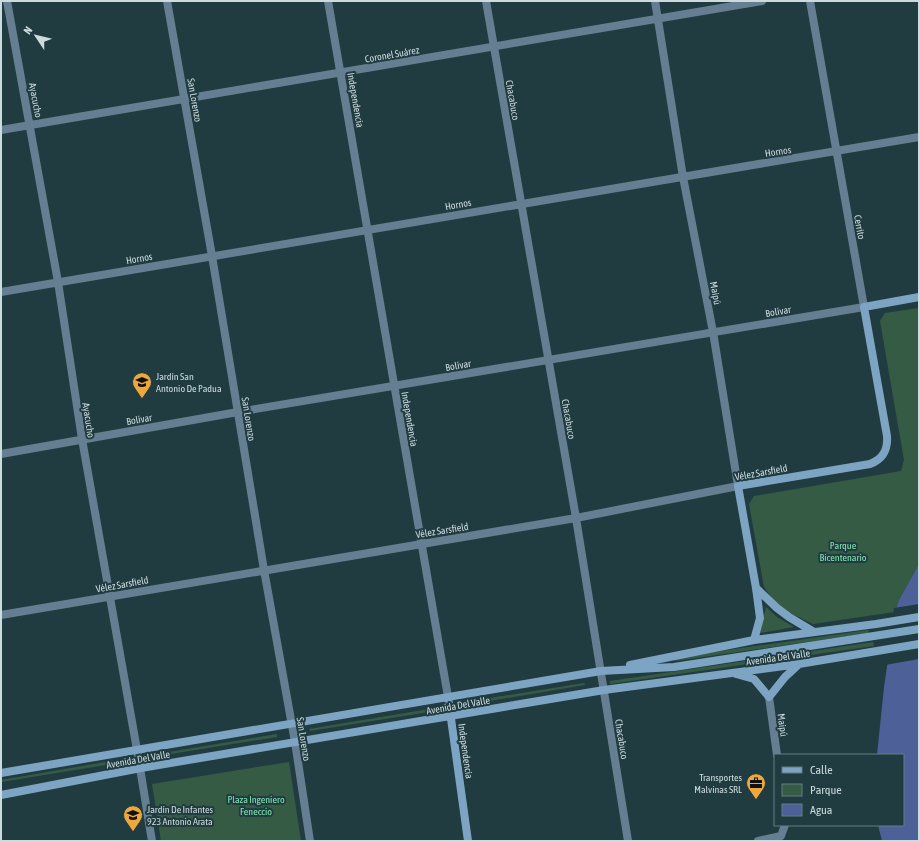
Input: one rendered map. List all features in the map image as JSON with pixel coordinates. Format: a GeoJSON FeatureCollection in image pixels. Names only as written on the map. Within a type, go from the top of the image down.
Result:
{"type":"FeatureCollection","features":[{"type":"Feature","properties":{"kind":"main road","name":"Bolívar"},"geometry":{"type":"LineString","coordinates":[[864,307],[919,297]]}},
{"type":"Feature","properties":{"kind":"main road","name":"Cerrito"},"geometry":{"type":"LineString","coordinates":[[864,307],[887,436],[887,446],[883,455]]}},
{"type":"Feature","properties":{"kind":"main road","name":"Vélez Sarsfield"},"geometry":{"type":"LineString","coordinates":[[738,486],[870,464],[875,462],[883,455]]}},
{"type":"Feature","properties":{"kind":"main road","name":"Maipú"},"geometry":{"type":"LineString","coordinates":[[738,486],[760,618],[754,640]]}},
{"type":"Feature","properties":{"kind":"main road"},"geometry":{"type":"LineString","coordinates":[[756,588],[777,608],[814,632]]}},
{"type":"Feature","properties":{"kind":"main road","name":"Avenida Del Valle"},"geometry":{"type":"LineString","coordinates":[[1,773],[601,671],[754,640],[919,617]]}},
{"type":"Feature","properties":{"kind":"main road","name":"Avenida Del Valle"},"geometry":{"type":"LineString","coordinates":[[601,671],[674,667],[919,629]]}},
{"type":"Feature","properties":{"kind":"main road","name":"Avenida Del Valle"},"geometry":{"type":"LineString","coordinates":[[1,795],[141,768],[451,717],[604,690],[799,664],[919,644]]}},
{"type":"Feature","properties":{"kind":"main road"},"geometry":{"type":"LineString","coordinates":[[731,673],[754,679],[769,697],[785,677],[799,664]]}},
{"type":"Feature","properties":{"kind":"main road","name":"Independencia"},"geometry":{"type":"LineString","coordinates":[[448,697],[468,841]]}},
{"type":"Feature","properties":{"kind":"street","name":"Ayacucho"},"geometry":{"type":"LineString","coordinates":[[7,1],[58,282],[82,440],[138,750],[152,841]]}},
{"type":"Feature","properties":{"kind":"street","name":"San Lorenzo"},"geometry":{"type":"LineString","coordinates":[[167,1],[212,256],[264,570],[295,742],[310,841]]}},
{"type":"Feature","properties":{"kind":"street","name":"Independencia"},"geometry":{"type":"LineString","coordinates":[[328,1],[448,697]]}},
{"type":"Feature","properties":{"kind":"street","name":"Chacabuco"},"geometry":{"type":"LineString","coordinates":[[486,1],[576,518],[628,841]]}},
{"type":"Feature","properties":{"kind":"street","name":"Maipú"},"geometry":{"type":"LineString","coordinates":[[655,1],[683,177],[713,332],[738,486]]}},
{"type":"Feature","properties":{"kind":"street","name":"Coronel Suárez"},"geometry":{"type":"LineString","coordinates":[[1,130],[762,1]]}},
{"type":"Feature","properties":{"kind":"street","name":"Cerrito"},"geometry":{"type":"LineString","coordinates":[[810,1],[864,307]]}},
{"type":"Feature","properties":{"kind":"street","name":"Hornos"},"geometry":{"type":"LineString","coordinates":[[1,292],[919,137]]}},
{"type":"Feature","properties":{"kind":"street","name":"Bolívar"},"geometry":{"type":"LineString","coordinates":[[1,454],[238,412],[864,307]]}},
{"type":"Feature","properties":{"kind":"street","name":"Vélez Sarsfield"},"geometry":{"type":"LineString","coordinates":[[1,615],[576,518],[738,486]]}},
{"type":"Feature","properties":{"kind":"street","name":"Maipú"},"geometry":{"type":"LineString","coordinates":[[769,697],[777,754]]}},
{"type":"Feature","properties":{"kind":"street"},"geometry":{"type":"LineString","coordinates":[[758,841],[780,836],[786,826]]}},
{"type":"Feature","properties":{"kind":"green space","name":"Parque Bicentenario"},"geometry":{"type":"Polygon","coordinates":[[[919,308],[919,564],[899,600],[895,612],[813,624],[788,612],[773,600],[764,587],[749,504],[754,496],[901,471],[904,460],[880,321],[885,313],[919,308]]]}},
{"type":"Feature","properties":{"kind":"green space"},"geometry":{"type":"Polygon","coordinates":[[[766,607],[777,617],[794,627],[760,633],[766,607]]]}},
{"type":"Feature","properties":{"kind":"green space"},"geometry":{"type":"Polygon","coordinates":[[[868,630],[869,633],[675,661],[679,657],[868,630]]]}},
{"type":"Feature","properties":{"kind":"green space"},"geometry":{"type":"Polygon","coordinates":[[[873,642],[874,646],[610,684],[610,681],[873,642]]]}},
{"type":"Feature","properties":{"kind":"green space"},"geometry":{"type":"Polygon","coordinates":[[[584,683],[585,685],[466,705],[465,702],[584,683]]]}},
{"type":"Feature","properties":{"kind":"green space"},"geometry":{"type":"Polygon","coordinates":[[[429,709],[429,712],[310,731],[309,729],[429,709]]]}},
{"type":"Feature","properties":{"kind":"green space"},"geometry":{"type":"Polygon","coordinates":[[[277,734],[277,737],[158,756],[157,754],[277,734]]]}},
{"type":"Feature","properties":{"kind":"green space"},"geometry":{"type":"Polygon","coordinates":[[[117,760],[118,763],[1,782],[1,780],[117,760]]]}},
{"type":"Feature","properties":{"kind":"green space","name":"Plaza Ingeniero Feneccio"},"geometry":{"type":"Polygon","coordinates":[[[289,762],[301,841],[161,841],[152,784],[289,762]]]}},
{"type":"Feature","properties":{"kind":"water"},"geometry":{"type":"Polygon","coordinates":[[[919,564],[919,841],[882,841],[878,826],[904,826],[904,754],[877,754],[884,687],[895,612],[899,600],[919,564]]]}},
{"type":"Feature","properties":{"kind":"pier"},"geometry":{"type":"Polygon","coordinates":[[[919,604],[919,659],[885,665],[894,608],[919,604]]]}},
{"type":"Feature","properties":{"kind":"place","name":"Jardín San Antonio De Padua"},"geometry":{"type":"Point","coordinates":[142,399]}},
{"type":"Feature","properties":{"kind":"place","name":"Transportes Malvinas SRL"},"geometry":{"type":"Point","coordinates":[756,800]}},
{"type":"Feature","properties":{"kind":"place","name":"Jardín De Infantes 923 Antonio Arata"},"geometry":{"type":"Point","coordinates":[133,832]}}]}
